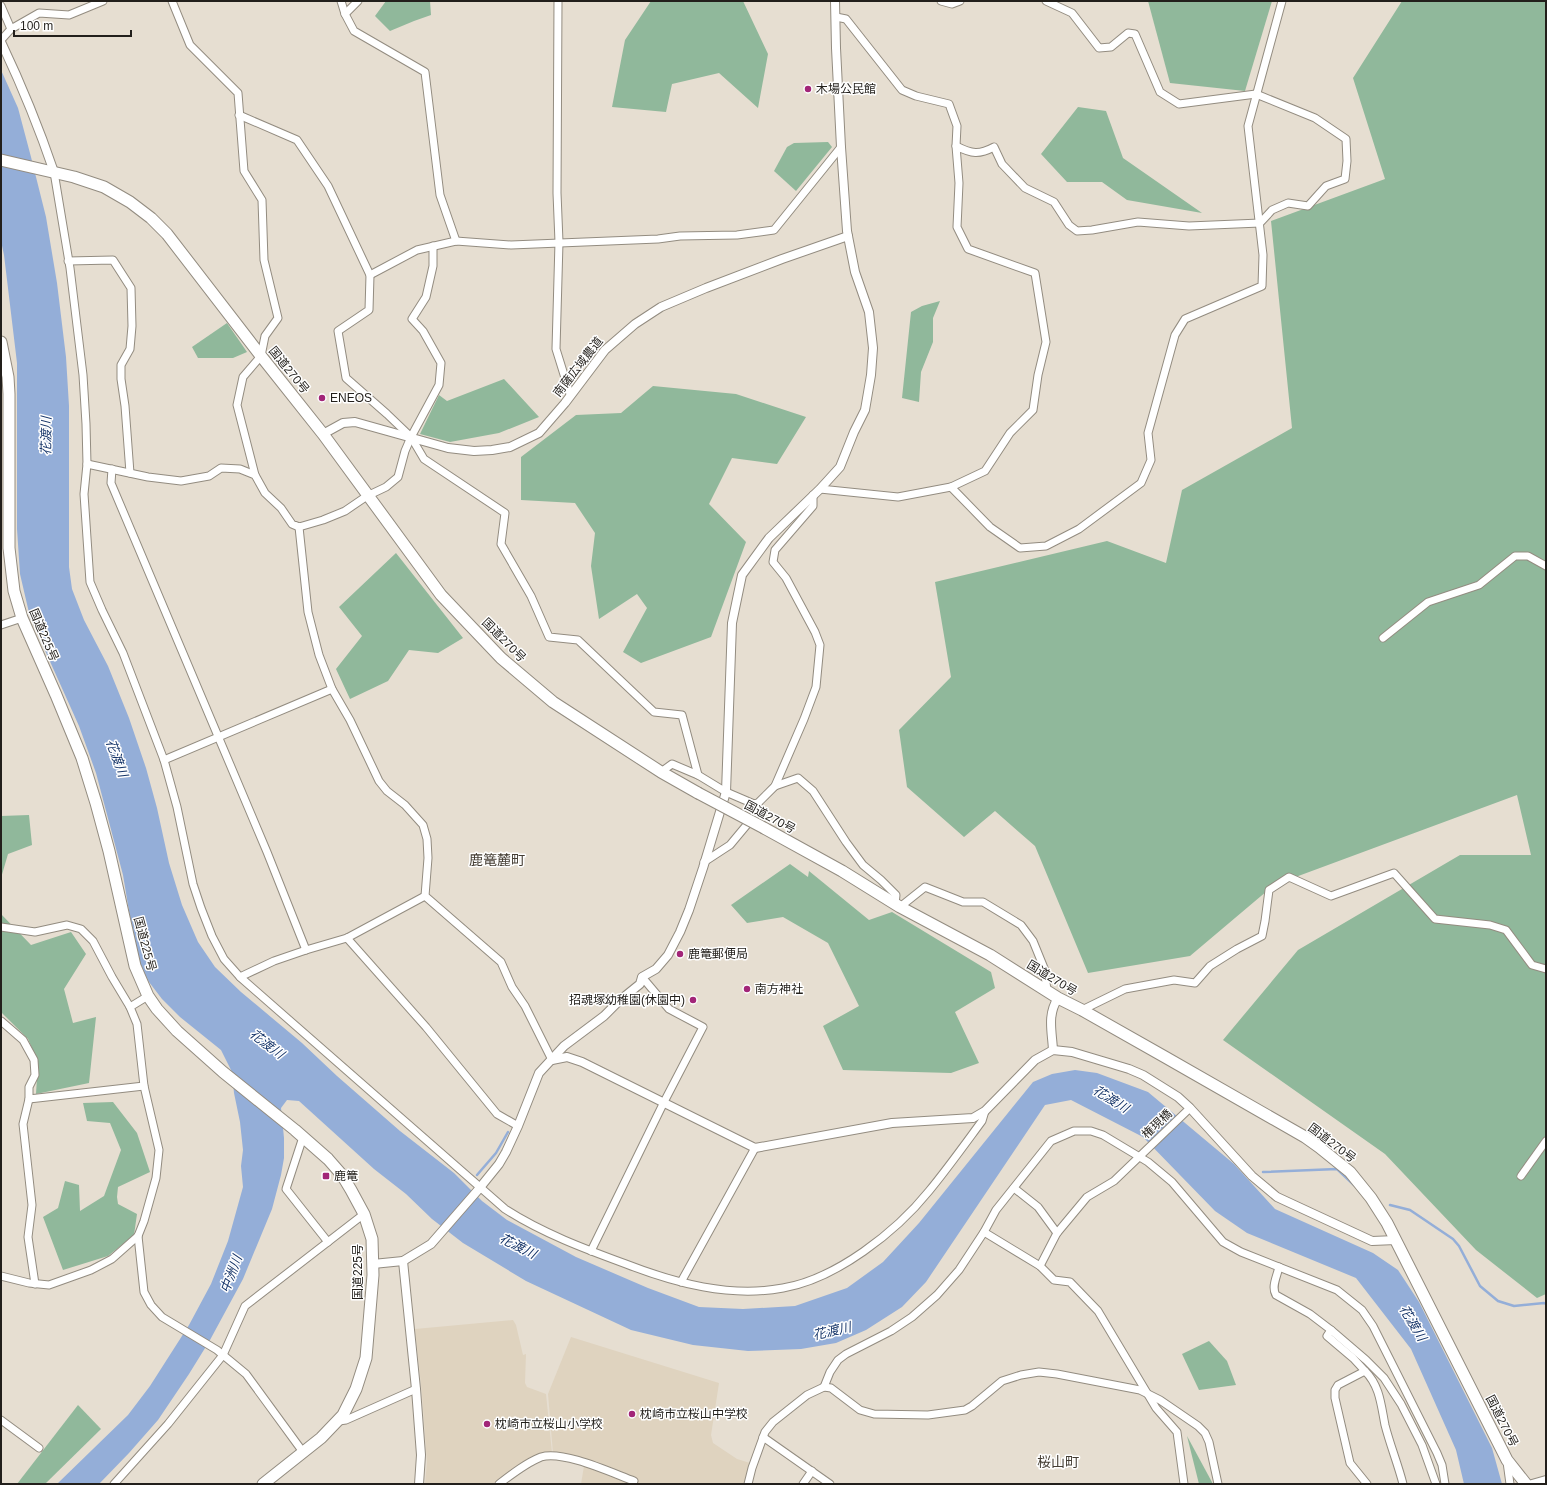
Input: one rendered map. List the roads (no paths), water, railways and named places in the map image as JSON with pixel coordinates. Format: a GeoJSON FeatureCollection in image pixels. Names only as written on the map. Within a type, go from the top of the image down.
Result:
{"type":"FeatureCollection","features":[{"type":"Feature","properties":{"kind":"highway","name":"国道270号"},"geometry":{"type":"LineString","coordinates":[[1,160],[50,171],[104,187],[130,202],[151,218],[179,249],[323,434],[441,595],[501,658],[553,702],[661,772],[842,871],[898,906],[990,955],[1058,998],[1082,1010],[1305,1137],[1350,1172],[1379,1210],[1396,1240],[1507,1460],[1526,1484]]}},
{"type":"Feature","properties":{"kind":"highway","name":"国道225号"},"geometry":{"type":"LineString","coordinates":[[1,343],[8,377],[9,394],[9,542],[14,591],[22,618],[82,758],[109,851],[135,966],[148,996],[157,1009],[177,1031],[223,1072],[303,1137],[328,1159],[342,1175],[364,1214],[372,1240],[373,1264],[366,1358],[356,1389],[343,1414],[321,1438],[262,1484]]}},
{"type":"Feature","properties":{"kind":"street"},"geometry":{"type":"LineString","coordinates":[[102,1],[69,15],[39,13],[11,30],[1,41],[45,146],[68,261],[83,374],[87,464],[84,494],[90,582],[123,653],[164,760],[177,807],[193,884],[212,936],[224,959],[240,977],[479,1189],[505,1209],[528,1223],[591,1251],[649,1273],[681,1282],[732,1290],[766,1290],[784,1288],[802,1283],[843,1264],[863,1252],[883,1237],[929,1192],[982,1121],[985,1111]]}},
{"type":"Feature","properties":{"kind":"street"},"geometry":{"type":"LineString","coordinates":[[172,1],[190,45],[238,92],[244,171],[262,200],[264,260],[278,318],[265,336],[261,356],[243,377],[237,405],[255,475],[265,493],[281,508],[292,524],[299,527],[323,520],[345,511],[367,496],[386,487],[398,477],[405,451],[411,437],[439,385],[441,363],[422,331],[412,319],[426,297],[433,266],[433,246]]}},
{"type":"Feature","properties":{"kind":"street"},"geometry":{"type":"LineString","coordinates":[[341,1],[345,14],[354,31],[426,72],[440,195],[456,241]]}},
{"type":"Feature","properties":{"kind":"street"},"geometry":{"type":"LineString","coordinates":[[345,14],[358,1]]}},
{"type":"Feature","properties":{"kind":"street"},"geometry":{"type":"LineString","coordinates":[[558,1],[557,193],[559,242],[556,349],[570,394]]}},
{"type":"Feature","properties":{"kind":"street"},"geometry":{"type":"LineString","coordinates":[[373,1264],[403,1261],[424,1250],[438,1237],[499,1164],[518,1126],[539,1073],[544,1066],[552,1060],[564,1046],[604,1016],[619,1001],[640,984],[642,978],[656,969],[668,955],[689,910],[726,792],[732,623],[742,575],[768,538],[820,489],[840,467],[854,432],[865,410],[871,375],[873,348],[869,312],[855,272],[848,236],[841,147],[835,1]]}},
{"type":"Feature","properties":{"kind":"street"},"geometry":{"type":"LineString","coordinates":[[941,1],[952,4],[960,1]]}},
{"type":"Feature","properties":{"kind":"street"},"geometry":{"type":"LineString","coordinates":[[956,146],[967,151],[983,153],[994,146],[1002,164],[1025,188],[1054,202],[1069,225],[1077,231],[1092,230],[1138,222],[1189,226],[1260,223],[1272,210],[1288,202],[1308,206],[1326,186],[1344,179],[1347,161],[1346,140],[1315,118],[1256,94],[1179,104],[1160,92],[1135,34],[1128,33],[1111,47],[1099,48],[1072,13],[1046,1]]}},
{"type":"Feature","properties":{"kind":"street"},"geometry":{"type":"LineString","coordinates":[[951,487],[990,527],[1020,548],[1046,546],[1079,529],[1141,483],[1151,460],[1148,433],[1175,335],[1185,319],[1262,286],[1264,255],[1248,126],[1282,1]]}},
{"type":"Feature","properties":{"kind":"street"},"geometry":{"type":"LineString","coordinates":[[1,6],[11,30]]}},
{"type":"Feature","properties":{"kind":"street"},"geometry":{"type":"LineString","coordinates":[[820,489],[898,497],[951,487],[985,471],[1010,433],[1033,410],[1038,375],[1046,342],[1035,273],[968,249],[957,226],[958,183],[956,146],[958,126],[949,104],[916,96],[902,90],[846,19],[836,17]]}},
{"type":"Feature","properties":{"kind":"street"},"geometry":{"type":"LineString","coordinates":[[239,116],[297,140],[328,186],[370,275],[369,310],[338,331],[346,378],[411,437],[424,458],[505,513],[500,544],[532,596],[549,637],[578,640],[654,712],[682,715],[698,775]]}},
{"type":"Feature","properties":{"kind":"street"},"geometry":{"type":"LineString","coordinates":[[370,275],[416,250],[456,241],[512,244],[658,239],[680,236],[737,234],[774,230],[841,147]]}},
{"type":"Feature","properties":{"kind":"street","name":"南薩広域農道"},"geometry":{"type":"LineString","coordinates":[[323,434],[342,423],[355,422],[448,448],[474,451],[492,450],[510,446],[539,432],[552,419],[570,394],[610,345],[635,324],[661,307],[775,261],[848,236]]}},
{"type":"Feature","properties":{"kind":"street"},"geometry":{"type":"LineString","coordinates":[[68,261],[113,260],[131,288],[132,326],[130,349],[121,365],[130,473]]}},
{"type":"Feature","properties":{"kind":"street"},"geometry":{"type":"LineString","coordinates":[[87,464],[148,477],[180,481],[209,476],[221,468],[240,469],[255,475]]}},
{"type":"Feature","properties":{"kind":"street"},"geometry":{"type":"LineString","coordinates":[[112,469],[111,483],[219,738],[306,950]]}},
{"type":"Feature","properties":{"kind":"street"},"geometry":{"type":"LineString","coordinates":[[704,862],[730,845],[755,815],[758,803],[775,786],[816,687],[820,645],[815,632],[786,578],[773,562],[775,550],[813,506],[813,495]]}},
{"type":"Feature","properties":{"kind":"street"},"geometry":{"type":"LineString","coordinates":[[299,527],[308,612],[319,655],[332,689],[350,720],[379,781],[387,791],[405,805],[423,825],[427,839],[428,858],[425,896]]}},
{"type":"Feature","properties":{"kind":"street"},"geometry":{"type":"LineString","coordinates":[[1383,638],[1428,602],[1479,586],[1515,556],[1528,556],[1546,566]]}},
{"type":"Feature","properties":{"kind":"street"},"geometry":{"type":"LineString","coordinates":[[1,625],[22,618]]}},
{"type":"Feature","properties":{"kind":"street"},"geometry":{"type":"LineString","coordinates":[[164,760],[332,689]]}},
{"type":"Feature","properties":{"kind":"street"},"geometry":{"type":"LineString","coordinates":[[661,772],[672,764],[698,775],[726,792],[754,804],[758,803]]}},
{"type":"Feature","properties":{"kind":"street"},"geometry":{"type":"LineString","coordinates":[[775,786],[798,778],[813,791],[846,842],[863,865],[882,880],[896,895],[898,906],[926,887],[963,902],[983,902],[1021,925],[1033,941],[1044,968],[1047,990]]}},
{"type":"Feature","properties":{"kind":"street"},"geometry":{"type":"LineString","coordinates":[[1082,1010],[1125,988],[1174,980],[1194,983],[1210,966],[1237,949],[1262,936],[1269,890],[1289,876],[1331,896],[1394,873],[1435,919],[1490,924],[1506,930],[1532,965],[1546,969]]}},
{"type":"Feature","properties":{"kind":"street"},"geometry":{"type":"LineString","coordinates":[[240,977],[306,950],[347,938],[425,896]]}},
{"type":"Feature","properties":{"kind":"street"},"geometry":{"type":"LineString","coordinates":[[425,896],[501,962],[512,987],[525,1006],[552,1060]]}},
{"type":"Feature","properties":{"kind":"street"},"geometry":{"type":"LineString","coordinates":[[1,927],[34,932],[67,925],[81,929],[93,941],[130,1007],[137,1024],[144,1086],[159,1150],[156,1178],[144,1221],[138,1236],[112,1259],[91,1270],[48,1285],[35,1284],[1,1276]]}},
{"type":"Feature","properties":{"kind":"street"},"geometry":{"type":"LineString","coordinates":[[347,938],[426,1027],[497,1114],[518,1126]]}},
{"type":"Feature","properties":{"kind":"street"},"geometry":{"type":"LineString","coordinates":[[591,1251],[664,1102],[703,1028],[668,1008],[642,978]]}},
{"type":"Feature","properties":{"kind":"street"},"geometry":{"type":"LineString","coordinates":[[130,1007],[148,996]]}},
{"type":"Feature","properties":{"kind":"street"},"geometry":{"type":"LineString","coordinates":[[1053,1050],[1050,1017],[1052,1007],[1058,998]]}},
{"type":"Feature","properties":{"kind":"street"},"geometry":{"type":"LineString","coordinates":[[1,1021],[23,1040],[34,1060],[35,1075],[29,1087],[29,1099],[23,1124],[32,1205],[28,1237],[35,1284]]}},
{"type":"Feature","properties":{"kind":"street"},"geometry":{"type":"LineString","coordinates":[[552,1060],[567,1057],[582,1062],[755,1148],[892,1123],[973,1118],[985,1111],[1028,1066],[1043,1054],[1053,1050],[1072,1052],[1129,1069],[1143,1075],[1178,1097],[1190,1108],[1252,1176],[1277,1197],[1372,1241],[1396,1240]]}},
{"type":"Feature","properties":{"kind":"street"},"geometry":{"type":"LineString","coordinates":[[29,1099],[144,1086]]}},
{"type":"Feature","properties":{"kind":"street","name":"権現橋"},"geometry":{"type":"LineString","coordinates":[[1040,1266],[1057,1233],[1086,1197],[1114,1181],[1190,1108]]}},
{"type":"Feature","properties":{"kind":"street"},"geometry":{"type":"LineString","coordinates":[[824,1387],[830,1372],[838,1360],[846,1354],[891,1331],[912,1317],[937,1295],[959,1270],[984,1232],[996,1210],[1051,1141],[1074,1131],[1091,1131],[1103,1135],[1140,1156],[1172,1182],[1223,1242],[1241,1252],[1337,1290],[1362,1310],[1373,1326],[1428,1435],[1442,1466],[1445,1484]]}},
{"type":"Feature","properties":{"kind":"street"},"geometry":{"type":"LineString","coordinates":[[303,1137],[286,1189],[328,1242]]}},
{"type":"Feature","properties":{"kind":"street"},"geometry":{"type":"LineString","coordinates":[[1521,1176],[1546,1141]]}},
{"type":"Feature","properties":{"kind":"street"},"geometry":{"type":"LineString","coordinates":[[681,1282],[755,1148]]}},
{"type":"Feature","properties":{"kind":"street"},"geometry":{"type":"LineString","coordinates":[[1014,1188],[1038,1207],[1057,1233]]}},
{"type":"Feature","properties":{"kind":"street"},"geometry":{"type":"LineString","coordinates":[[114,1484],[168,1424],[220,1353],[245,1306],[364,1214]]}},
{"type":"Feature","properties":{"kind":"street"},"geometry":{"type":"LineString","coordinates":[[984,1232],[1040,1266],[1054,1280],[1070,1282],[1098,1311],[1156,1408],[1177,1432],[1184,1484]]}},
{"type":"Feature","properties":{"kind":"street"},"geometry":{"type":"LineString","coordinates":[[138,1236],[144,1292],[151,1306],[177,1327],[220,1353],[246,1374],[303,1452]]}},
{"type":"Feature","properties":{"kind":"street"},"geometry":{"type":"LineString","coordinates":[[403,1261],[421,1455],[419,1484]]}},
{"type":"Feature","properties":{"kind":"street"},"geometry":{"type":"LineString","coordinates":[[1279,1267],[1274,1287],[1276,1295],[1310,1314],[1331,1330],[1366,1360],[1384,1378],[1401,1404],[1422,1445],[1436,1484]]}},
{"type":"Feature","properties":{"kind":"street"},"geometry":{"type":"LineString","coordinates":[[1331,1330],[1327,1336],[1353,1358],[1370,1376],[1380,1395],[1386,1426],[1404,1484]]}},
{"type":"Feature","properties":{"kind":"street"},"geometry":{"type":"LineString","coordinates":[[1365,1371],[1338,1385],[1335,1390],[1335,1398],[1350,1463],[1367,1484]]}},
{"type":"Feature","properties":{"kind":"street"},"geometry":{"type":"LineString","coordinates":[[748,1484],[763,1437],[773,1422],[807,1395],[824,1387],[831,1388],[860,1410],[874,1414],[920,1415],[965,1410],[1002,1381],[1021,1375],[1039,1372],[1140,1390],[1160,1400],[1204,1433],[1209,1442],[1218,1484]]}},
{"type":"Feature","properties":{"kind":"street"},"geometry":{"type":"LineString","coordinates":[[336,1422],[346,1420],[416,1390]]}},
{"type":"Feature","properties":{"kind":"street"},"geometry":{"type":"LineString","coordinates":[[1,1420],[39,1448]]}},
{"type":"Feature","properties":{"kind":"street"},"geometry":{"type":"LineString","coordinates":[[763,1437],[830,1484]]}},
{"type":"Feature","properties":{"kind":"street"},"geometry":{"type":"LineString","coordinates":[[499,1484],[519,1469],[541,1457],[558,1455],[634,1481]]}},
{"type":"Feature","properties":{"kind":"street"},"geometry":{"type":"LineString","coordinates":[[1507,1460],[1510,1484]]}},
{"type":"Feature","properties":{"kind":"street"},"geometry":{"type":"LineString","coordinates":[[803,1484],[812,1471]]}},
{"type":"Feature","properties":{"kind":"street"},"geometry":{"type":"LineString","coordinates":[[1532,1484],[1546,1480]]}},
{"type":"Feature","properties":{"kind":"water"},"geometry":{"type":"Polygon","coordinates":[[[1,70],[18,108],[31,157],[46,217],[57,283],[66,357],[69,406],[69,567],[72,589],[84,620],[108,666],[129,718],[146,768],[157,808],[169,863],[182,905],[198,942],[215,967],[241,992],[302,1043],[400,1131],[454,1173],[482,1201],[507,1220],[576,1257],[648,1288],[699,1307],[743,1309],[795,1306],[847,1288],[883,1262],[919,1223],[1033,1082],[1052,1074],[1075,1070],[1097,1073],[1148,1092],[1234,1164],[1275,1209],[1373,1253],[1398,1270],[1419,1302],[1492,1448],[1502,1484],[1464,1484],[1456,1450],[1411,1349],[1356,1278],[1247,1233],[1215,1211],[1143,1137],[1071,1100],[1045,1105],[926,1282],[902,1307],[866,1330],[836,1343],[801,1349],[748,1351],[693,1345],[631,1330],[526,1281],[463,1243],[432,1219],[406,1194],[374,1169],[299,1101],[287,1100],[281,1108],[284,1158],[272,1209],[243,1279],[210,1340],[158,1420],[99,1484],[57,1484],[128,1415],[150,1386],[189,1325],[211,1284],[228,1241],[243,1187],[241,1166],[243,1150],[232,1072],[221,1050],[180,1017],[162,999],[149,982],[137,959],[123,875],[96,773],[79,726],[30,617],[20,574],[17,529],[17,363],[1,241],[1,70]]]}},
{"type":"Feature","properties":{"kind":"waterway"},"geometry":{"type":"LineString","coordinates":[[477,1175],[496,1153],[508,1132]]}},
{"type":"Feature","properties":{"kind":"waterway"},"geometry":{"type":"LineString","coordinates":[[1263,1172],[1337,1169],[1354,1185]]}},
{"type":"Feature","properties":{"kind":"waterway"},"geometry":{"type":"LineString","coordinates":[[1390,1205],[1410,1210],[1453,1239],[1459,1246],[1480,1286],[1498,1301],[1514,1306],[1546,1304]]}},
{"type":"Feature","properties":{"kind":"place","name":"木場公民館"},"geometry":{"type":"Point","coordinates":[808,89]}},
{"type":"Feature","properties":{"kind":"place","name":"ENEOS"},"geometry":{"type":"Point","coordinates":[322,398]}},
{"type":"Feature","properties":{"kind":"place","name":"鹿篭郵便局"},"geometry":{"type":"Point","coordinates":[680,954]}},
{"type":"Feature","properties":{"kind":"place","name":"南方神社"},"geometry":{"type":"Point","coordinates":[747,989]}},
{"type":"Feature","properties":{"kind":"place","name":"招魂塚幼稚園(休園中)"},"geometry":{"type":"Point","coordinates":[693,1000]}},
{"type":"Feature","properties":{"kind":"place","name":"鹿篭"},"geometry":{"type":"Point","coordinates":[326,1176]}},
{"type":"Feature","properties":{"kind":"place","name":"枕崎市立桜山中学校"},"geometry":{"type":"Point","coordinates":[632,1414]}},
{"type":"Feature","properties":{"kind":"place","name":"枕崎市立桜山小学校"},"geometry":{"type":"Point","coordinates":[487,1424]}},
{"type":"Feature","properties":{"kind":"district","name":"鹿篭麓町"},"geometry":{"type":"Point","coordinates":[497,860]}},
{"type":"Feature","properties":{"kind":"district","name":"桜山町"},"geometry":{"type":"Point","coordinates":[1058,1462]}},
{"type":"Feature","properties":{"kind":"water label","name":"花渡川"},"geometry":{"type":"Point","coordinates":[46,436]}},
{"type":"Feature","properties":{"kind":"water label","name":"花渡川"},"geometry":{"type":"Point","coordinates":[117,758]}},
{"type":"Feature","properties":{"kind":"water label","name":"花渡川"},"geometry":{"type":"Point","coordinates":[267,1044]}},
{"type":"Feature","properties":{"kind":"water label","name":"花渡川"},"geometry":{"type":"Point","coordinates":[1111,1099]}},
{"type":"Feature","properties":{"kind":"water label","name":"花渡川"},"geometry":{"type":"Point","coordinates":[518,1246]}},
{"type":"Feature","properties":{"kind":"water label","name":"中洲川"},"geometry":{"type":"Point","coordinates":[231,1274]}},
{"type":"Feature","properties":{"kind":"water label","name":"花渡川"},"geometry":{"type":"Point","coordinates":[1413,1323]}},
{"type":"Feature","properties":{"kind":"water label","name":"花渡川"},"geometry":{"type":"Point","coordinates":[832,1331]}}]}
